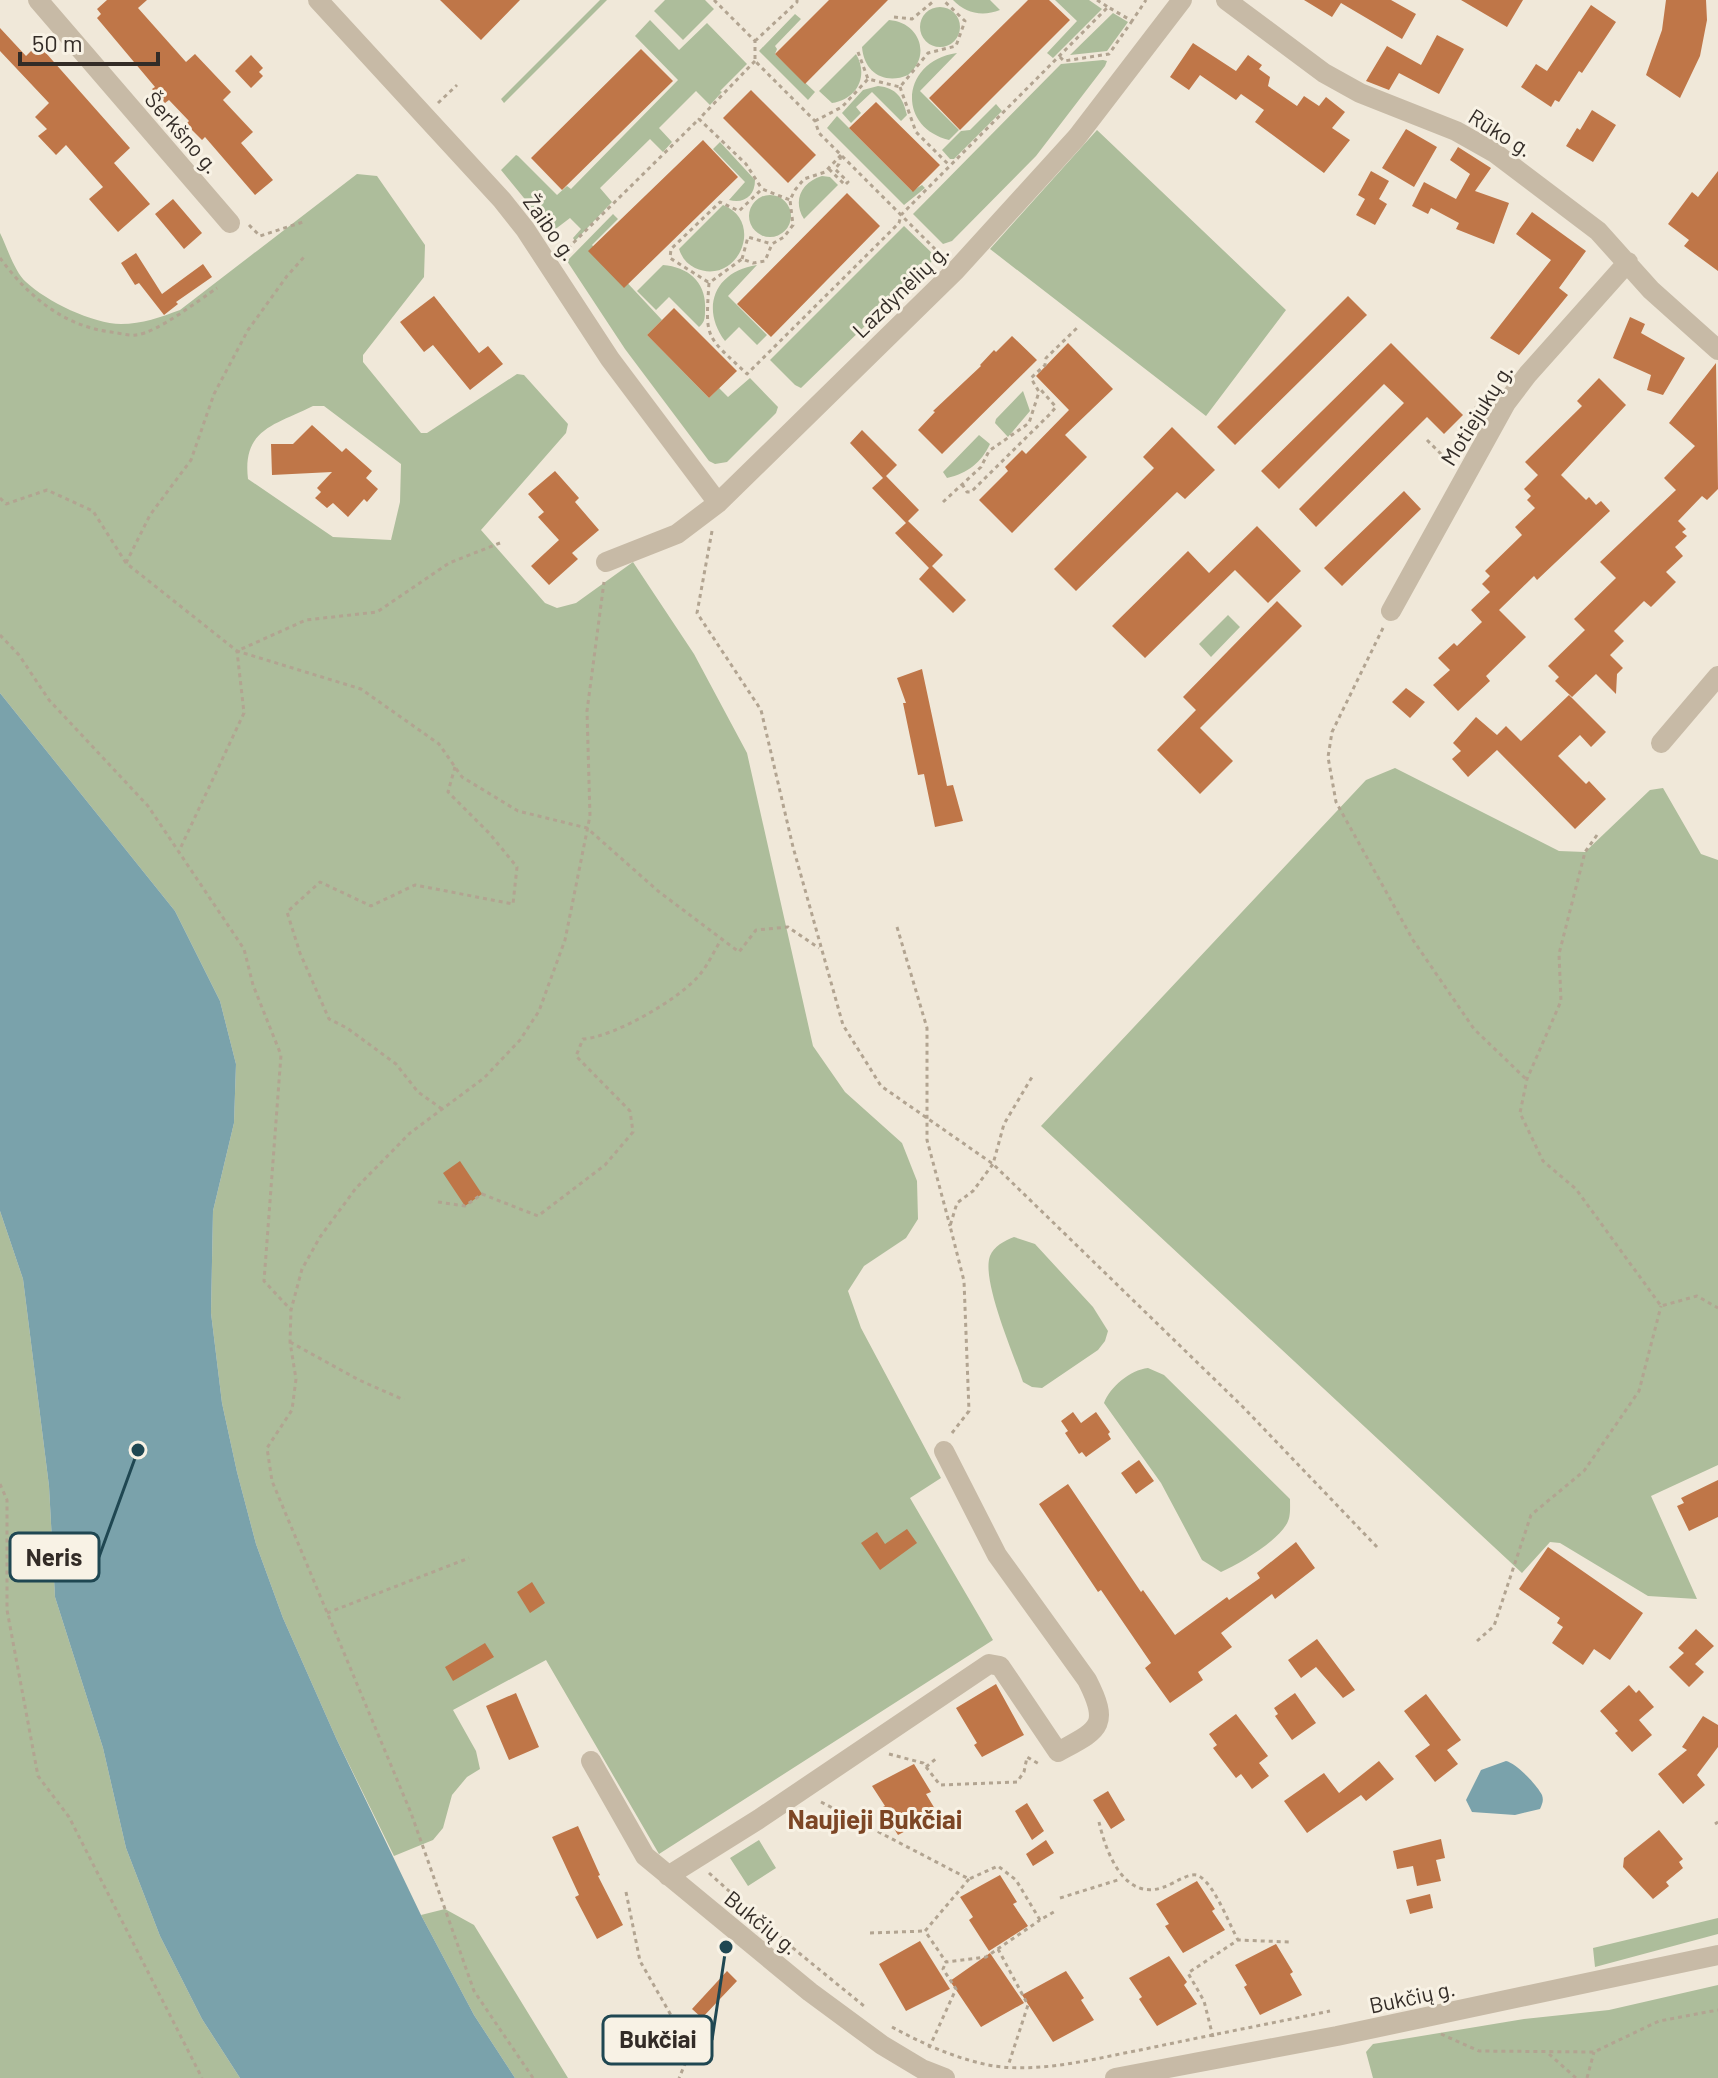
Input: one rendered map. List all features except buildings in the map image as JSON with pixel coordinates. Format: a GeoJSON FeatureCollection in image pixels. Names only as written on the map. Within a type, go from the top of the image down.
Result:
{"type":"FeatureCollection","features":[{"type":"Feature","properties":{"kind":"street","name":"Šerkšno g."},"geometry":{"type":"LineString","coordinates":[[38,0],[230,223]]}},
{"type":"Feature","properties":{"kind":"street","name":"Žaibo g."},"geometry":{"type":"LineString","coordinates":[[318,0],[502,200],[525,229],[610,359],[718,503]]}},
{"type":"Feature","properties":{"kind":"street","name":"Lazdynėlių g."},"geometry":{"type":"LineString","coordinates":[[606,562],[677,534],[718,503],[956,270],[1077,137],[1182,0]]}},
{"type":"Feature","properties":{"kind":"street","name":"Rūko g."},"geometry":{"type":"LineString","coordinates":[[1226,0],[1324,73],[1360,93],[1456,131],[1495,153],[1598,231],[1651,290],[1718,350]]}},
{"type":"Feature","properties":{"kind":"street","name":"Motiejukų g."},"geometry":{"type":"LineString","coordinates":[[1391,611],[1506,403],[1628,262]]}},
{"type":"Feature","properties":{"kind":"street"},"geometry":{"type":"LineString","coordinates":[[1661,743],[1718,676]]}},
{"type":"Feature","properties":{"kind":"street"},"geometry":{"type":"LineString","coordinates":[[668,1876],[989,1664],[997,1663],[1058,1752],[1093,1733],[1097,1727],[1098,1702],[1087,1680],[997,1555],[944,1451]]}},
{"type":"Feature","properties":{"kind":"street","name":"Bukčių g."},"geometry":{"type":"LineString","coordinates":[[591,1761],[645,1856],[810,1992],[919,2073],[945,2078]]}},
{"type":"Feature","properties":{"kind":"street","name":"Bukčių g."},"geometry":{"type":"LineString","coordinates":[[1115,2078],[1412,2020],[1718,1955]]}},
{"type":"Feature","properties":{"kind":"path"},"geometry":{"type":"LineString","coordinates":[[548,264],[559,258],[755,61],[755,41],[714,0]]}},
{"type":"Feature","properties":{"kind":"path"},"geometry":{"type":"LineString","coordinates":[[755,41],[797,0]]}},
{"type":"Feature","properties":{"kind":"path"},"geometry":{"type":"LineString","coordinates":[[894,17],[912,19],[935,0]]}},
{"type":"Feature","properties":{"kind":"path"},"geometry":{"type":"LineString","coordinates":[[900,87],[928,53],[956,46],[965,21],[943,0]]}},
{"type":"Feature","properties":{"kind":"path"},"geometry":{"type":"LineString","coordinates":[[1097,0],[1132,21]]}},
{"type":"Feature","properties":{"kind":"path"},"geometry":{"type":"LineString","coordinates":[[1059,57],[1064,61],[1109,54],[1146,0]]}},
{"type":"Feature","properties":{"kind":"path"},"geometry":{"type":"LineString","coordinates":[[772,244],[748,237],[742,259],[709,283],[706,324],[711,340],[747,374],[899,223],[901,215],[1108,7]]}},
{"type":"Feature","properties":{"kind":"path"},"geometry":{"type":"LineString","coordinates":[[858,52],[868,79]]}},
{"type":"Feature","properties":{"kind":"path"},"geometry":{"type":"LineString","coordinates":[[755,61],[815,121],[819,133],[956,270]]}},
{"type":"Feature","properties":{"kind":"path"},"geometry":{"type":"LineString","coordinates":[[868,79],[900,87]]}},
{"type":"Feature","properties":{"kind":"path"},"geometry":{"type":"LineString","coordinates":[[815,121],[842,107],[868,79]]}},
{"type":"Feature","properties":{"kind":"path"},"geometry":{"type":"LineString","coordinates":[[440,101],[457,85]]}},
{"type":"Feature","properties":{"kind":"path"},"geometry":{"type":"LineString","coordinates":[[900,87],[916,132],[950,166]]}},
{"type":"Feature","properties":{"kind":"path"},"geometry":{"type":"LineString","coordinates":[[699,119],[746,164],[762,189],[790,200]]}},
{"type":"Feature","properties":{"kind":"path"},"geometry":{"type":"LineString","coordinates":[[742,259],[753,263],[765,261],[772,244],[784,237],[793,225],[790,200],[804,179],[828,169],[841,155]]}},
{"type":"Feature","properties":{"kind":"path"},"geometry":{"type":"LineString","coordinates":[[828,169],[845,185],[848,182],[835,169],[841,155]]}},
{"type":"Feature","properties":{"kind":"path"},"geometry":{"type":"LineString","coordinates":[[709,283],[670,258],[671,249],[720,202],[739,211],[762,189]]}},
{"type":"Feature","properties":{"kind":"path"},"geometry":{"type":"LineString","coordinates":[[230,223],[242,218],[260,236],[306,221]]}},
{"type":"Feature","properties":{"kind":"path"},"geometry":{"type":"LineString","coordinates":[[126,563],[150,515],[191,460],[214,394],[248,330],[305,256]]}},
{"type":"Feature","properties":{"kind":"path"},"geometry":{"type":"LineString","coordinates":[[0,258],[19,284],[46,308],[91,330],[138,335],[183,313],[217,288]]}},
{"type":"Feature","properties":{"kind":"path"},"geometry":{"type":"LineString","coordinates":[[962,484],[971,492],[1054,409],[1054,404],[1031,378],[1045,365],[1046,358],[1078,327]]}},
{"type":"Feature","properties":{"kind":"path"},"geometry":{"type":"LineString","coordinates":[[943,502],[981,467],[989,451],[1029,423],[1038,387]]}},
{"type":"Feature","properties":{"kind":"path"},"geometry":{"type":"LineString","coordinates":[[1427,440],[1448,461],[1472,422],[1476,407]]}},
{"type":"Feature","properties":{"kind":"path"},"geometry":{"type":"LineString","coordinates":[[0,498],[6,504],[47,490],[93,511],[126,563],[237,651],[361,689],[439,744],[462,777],[518,811],[587,828],[658,891],[739,952],[756,930],[788,927],[821,949]]}},
{"type":"Feature","properties":{"kind":"path"},"geometry":{"type":"LineString","coordinates":[[718,503],[697,613],[761,710],[793,847],[843,1025],[881,1086],[993,1164],[1243,1407],[1377,1547]]}},
{"type":"Feature","properties":{"kind":"path"},"geometry":{"type":"LineString","coordinates":[[237,651],[306,620],[377,612],[449,563],[500,543]]}},
{"type":"Feature","properties":{"kind":"path"},"geometry":{"type":"LineString","coordinates":[[533,2078],[474,1991],[411,1813],[272,1481],[267,1448],[292,1410],[296,1379],[290,1342],[291,1310],[302,1269],[320,1237],[356,1188],[410,1133],[484,1078],[520,1040],[539,1011],[565,940],[590,816],[587,711],[606,562]]}},
{"type":"Feature","properties":{"kind":"path"},"geometry":{"type":"LineString","coordinates":[[1391,611],[1332,732],[1328,757],[1336,802],[1413,940],[1474,1029],[1527,1079]]}},
{"type":"Feature","properties":{"kind":"path"},"geometry":{"type":"LineString","coordinates":[[0,635],[19,655],[49,700],[148,806],[244,949],[253,985],[281,1055],[264,1281],[291,1310]]}},
{"type":"Feature","properties":{"kind":"path"},"geometry":{"type":"LineString","coordinates":[[179,851],[244,713],[237,651]]}},
{"type":"Feature","properties":{"kind":"path"},"geometry":{"type":"LineString","coordinates":[[442,1109],[418,1092],[396,1064],[347,1028],[329,1019],[300,953],[287,912],[320,882],[371,906],[415,885],[513,904],[517,867],[448,792],[455,767]]}},
{"type":"Feature","properties":{"kind":"path"},"geometry":{"type":"LineString","coordinates":[[1597,835],[1585,852],[1559,954],[1561,1001],[1527,1079],[1520,1113],[1543,1161],[1576,1189],[1661,1306]]}},
{"type":"Feature","properties":{"kind":"path"},"geometry":{"type":"LineString","coordinates":[[897,927],[927,1028],[927,1140],[964,1281],[969,1411],[950,1436],[944,1451]]}},
{"type":"Feature","properties":{"kind":"path"},"geometry":{"type":"LineString","coordinates":[[438,1202],[465,1206],[482,1194],[538,1216],[605,1165],[633,1132],[630,1111],[576,1056],[583,1039],[599,1038],[672,1000],[700,974],[722,939]]}},
{"type":"Feature","properties":{"kind":"path"},"geometry":{"type":"LineString","coordinates":[[950,1226],[957,1203],[973,1191],[993,1164],[1004,1124],[1032,1077]]}},
{"type":"Feature","properties":{"kind":"path"},"geometry":{"type":"LineString","coordinates":[[1661,1306],[1697,1296],[1718,1308]]}},
{"type":"Feature","properties":{"kind":"path"},"geometry":{"type":"LineString","coordinates":[[1477,1641],[1494,1626],[1531,1515],[1584,1471],[1639,1391],[1661,1306]]}},
{"type":"Feature","properties":{"kind":"path"},"geometry":{"type":"LineString","coordinates":[[290,1342],[359,1380],[404,1400]]}},
{"type":"Feature","properties":{"kind":"path"},"geometry":{"type":"LineString","coordinates":[[0,1484],[7,1500],[7,1610],[38,1776],[69,1817],[202,2078]]}},
{"type":"Feature","properties":{"kind":"path"},"geometry":{"type":"LineString","coordinates":[[327,1613],[469,1558]]}},
{"type":"Feature","properties":{"kind":"path"},"geometry":{"type":"LineString","coordinates":[[862,1748],[923,1763],[940,1785],[1017,1782],[1024,1772],[1027,1757],[1039,1764],[1058,1752]]}},
{"type":"Feature","properties":{"kind":"path"},"geometry":{"type":"LineString","coordinates":[[926,1767],[938,1757]]}},
{"type":"Feature","properties":{"kind":"path"},"geometry":{"type":"LineString","coordinates":[[799,1791],[969,1879]]}},
{"type":"Feature","properties":{"kind":"path"},"geometry":{"type":"LineString","coordinates":[[1099,1822],[1104,1844],[1123,1879],[1137,1887],[1160,1889],[1192,1875],[1198,1876],[1211,1887],[1238,1940]]}},
{"type":"Feature","properties":{"kind":"path"},"geometry":{"type":"LineString","coordinates":[[694,1859],[788,1944],[874,2014]]}},
{"type":"Feature","properties":{"kind":"path"},"geometry":{"type":"LineString","coordinates":[[870,1933],[925,1931],[969,1879],[998,1866],[1016,1880],[1040,1920]]}},
{"type":"Feature","properties":{"kind":"path"},"geometry":{"type":"LineString","coordinates":[[1060,1898],[1123,1879]]}},
{"type":"Feature","properties":{"kind":"path"},"geometry":{"type":"LineString","coordinates":[[626,1892],[640,1961],[684,2038],[688,2057],[679,2078]]}},
{"type":"Feature","properties":{"kind":"path"},"geometry":{"type":"LineString","coordinates":[[946,1962],[986,1957],[1057,1910]]}},
{"type":"Feature","properties":{"kind":"path"},"geometry":{"type":"LineString","coordinates":[[925,1931],[946,1962]]}},
{"type":"Feature","properties":{"kind":"path"},"geometry":{"type":"LineString","coordinates":[[1217,2059],[1204,2001],[1188,1973],[1238,1940],[1289,1942]]}},
{"type":"Feature","properties":{"kind":"path"},"geometry":{"type":"LineString","coordinates":[[998,1949],[1028,2005],[1008,2066]]}},
{"type":"Feature","properties":{"kind":"path"},"geometry":{"type":"LineString","coordinates":[[919,2073],[956,1989],[943,1969],[946,1962]]}},
{"type":"Feature","properties":{"kind":"path"},"geometry":{"type":"LineString","coordinates":[[1412,2020],[1479,2051],[1594,2052],[1659,2021],[1718,2010]]}},
{"type":"Feature","properties":{"kind":"path"},"geometry":{"type":"LineString","coordinates":[[886,2023],[930,2046],[993,2065],[1050,2066],[1330,2011]]}},
{"type":"Feature","properties":{"kind":"path"},"geometry":{"type":"LineString","coordinates":[[1547,2052],[1576,2078]]}},
{"type":"Feature","properties":{"kind":"path"},"geometry":{"type":"LineString","coordinates":[[1587,2078],[1594,2052]]}},
{"type":"Feature","properties":{"kind":"green space"},"geometry":{"type":"Polygon","coordinates":[[[600,0],[607,0],[504,103],[501,99],[600,0]]]}},
{"type":"Feature","properties":{"kind":"green space"},"geometry":{"type":"Polygon","coordinates":[[[665,0],[705,0],[714,9],[683,40],[654,11],[665,0]]]}},
{"type":"Feature","properties":{"kind":"green space"},"geometry":{"type":"Polygon","coordinates":[[[953,0],[990,0],[1000,10],[974,12],[953,0]]]}},
{"type":"Feature","properties":{"kind":"green space"},"geometry":{"type":"Polygon","coordinates":[[[1055,0],[1089,0],[1102,9],[1053,58],[1047,53],[1077,21],[1055,0]]]}},
{"type":"Feature","properties":{"kind":"green space"},"geometry":{"type":"Polygon","coordinates":[[[940,7],[954,13],[960,27],[954,41],[940,47],[926,41],[920,27],[926,13],[940,7]]]}},
{"type":"Feature","properties":{"kind":"green space"},"geometry":{"type":"Polygon","coordinates":[[[1113,13],[1128,22],[1107,51],[1070,55],[1113,13]]]}},
{"type":"Feature","properties":{"kind":"green space"},"geometry":{"type":"Polygon","coordinates":[[[795,14],[801,19],[775,46],[775,54],[815,92],[808,100],[759,51],[795,14]]]}},
{"type":"Feature","properties":{"kind":"green space"},"geometry":{"type":"Polygon","coordinates":[[[650,20],[679,50],[707,23],[747,64],[710,105],[696,91],[659,128],[672,142],[663,152],[650,139],[600,188],[612,202],[575,241],[573,238],[581,229],[570,218],[549,234],[501,170],[516,155],[557,195],[567,186],[571,189],[678,80],[635,36],[650,20]]]}},
{"type":"Feature","properties":{"kind":"green space"},"geometry":{"type":"Polygon","coordinates":[[[889,20],[908,27],[919,41],[919,58],[915,67],[900,78],[884,77],[871,70],[862,47],[889,20]]]}},
{"type":"Feature","properties":{"kind":"green space"},"geometry":{"type":"Polygon","coordinates":[[[957,53],[920,91],[959,130],[949,140],[932,133],[920,122],[913,109],[912,95],[916,81],[925,68],[938,59],[957,53]]]}},
{"type":"Feature","properties":{"kind":"green space"},"geometry":{"type":"Polygon","coordinates":[[[856,54],[861,70],[858,85],[848,97],[832,103],[819,91],[856,54]]]}},
{"type":"Feature","properties":{"kind":"green space"},"geometry":{"type":"Polygon","coordinates":[[[1107,61],[1105,66],[1036,156],[952,241],[943,244],[913,214],[1061,64],[1107,61]]]}},
{"type":"Feature","properties":{"kind":"green space"},"geometry":{"type":"Polygon","coordinates":[[[878,86],[898,95],[907,115],[901,121],[872,92],[856,107],[861,113],[851,123],[842,113],[863,90],[878,86]]]}},
{"type":"Feature","properties":{"kind":"green space"},"geometry":{"type":"Polygon","coordinates":[[[996,104],[1002,111],[954,159],[950,159],[942,150],[961,131],[970,130],[996,104]]]}},
{"type":"Feature","properties":{"kind":"green space"},"geometry":{"type":"Polygon","coordinates":[[[837,116],[912,191],[922,185],[925,188],[904,205],[827,128],[837,116]]]}},
{"type":"Feature","properties":{"kind":"green space"},"geometry":{"type":"Polygon","coordinates":[[[1097,130],[1286,310],[1206,416],[990,249],[1097,130]]]}},
{"type":"Feature","properties":{"kind":"green space"},"geometry":{"type":"Polygon","coordinates":[[[720,142],[755,180],[751,194],[744,200],[729,200],[745,182],[713,149],[720,142]]]}},
{"type":"Feature","properties":{"kind":"green space"},"geometry":{"type":"Polygon","coordinates":[[[357,174],[377,176],[425,245],[424,277],[363,355],[363,362],[421,433],[427,433],[517,374],[524,375],[568,424],[566,433],[481,530],[545,603],[557,608],[576,603],[633,562],[694,654],[747,753],[813,1046],[845,1092],[902,1143],[917,1181],[918,1219],[906,1238],[864,1266],[848,1291],[861,1328],[941,1478],[910,1498],[993,1640],[659,1854],[546,1660],[453,1710],[476,1751],[480,1769],[467,1777],[452,1795],[443,1828],[433,1840],[394,1856],[336,1738],[283,1618],[256,1544],[222,1403],[211,1313],[213,1211],[234,1123],[236,1064],[220,1001],[175,911],[0,693],[0,233],[14,265],[26,282],[45,297],[70,310],[97,320],[121,324],[159,318],[180,310],[357,174]],[[313,406],[264,431],[250,449],[248,479],[333,537],[391,540],[400,502],[401,464],[324,406],[313,406]]]}},
{"type":"Feature","properties":{"kind":"green space"},"geometry":{"type":"Polygon","coordinates":[[[822,176],[830,177],[838,185],[804,219],[799,205],[801,193],[804,187],[822,176]]]}},
{"type":"Feature","properties":{"kind":"green space"},"geometry":{"type":"Polygon","coordinates":[[[770,195],[785,201],[791,216],[785,231],[770,237],[755,231],[749,216],[755,201],[770,195]]]}},
{"type":"Feature","properties":{"kind":"green space"},"geometry":{"type":"Polygon","coordinates":[[[723,205],[736,213],[743,225],[741,250],[734,261],[723,269],[710,271],[695,268],[685,260],[679,249],[723,205]]]}},
{"type":"Feature","properties":{"kind":"green space"},"geometry":{"type":"Polygon","coordinates":[[[613,214],[618,219],[592,245],[662,320],[647,335],[709,398],[719,388],[728,397],[750,378],[778,407],[776,413],[727,462],[715,464],[709,461],[625,349],[567,261],[613,214]]]}},
{"type":"Feature","properties":{"kind":"green space"},"geometry":{"type":"Polygon","coordinates":[[[904,226],[933,254],[933,260],[801,388],[795,385],[770,360],[904,226]]]}},
{"type":"Feature","properties":{"kind":"green space"},"geometry":{"type":"Polygon","coordinates":[[[663,265],[681,269],[699,284],[705,300],[705,313],[704,322],[699,327],[669,297],[656,310],[637,291],[663,265]]]}},
{"type":"Feature","properties":{"kind":"green space"},"geometry":{"type":"Polygon","coordinates":[[[757,265],[728,296],[767,335],[757,345],[739,327],[725,341],[717,329],[714,316],[716,293],[731,275],[757,265]]]}},
{"type":"Feature","properties":{"kind":"green space"},"geometry":{"type":"Polygon","coordinates":[[[1023,391],[1030,411],[1008,437],[995,423],[996,419],[1023,391]]]}},
{"type":"Feature","properties":{"kind":"green space"},"geometry":{"type":"Polygon","coordinates":[[[979,435],[990,444],[982,457],[967,470],[947,478],[943,472],[979,435]]]}},
{"type":"Feature","properties":{"kind":"green space"},"geometry":{"type":"Polygon","coordinates":[[[1228,615],[1240,627],[1211,657],[1199,644],[1228,615]]]}},
{"type":"Feature","properties":{"kind":"green space"},"geometry":{"type":"Polygon","coordinates":[[[1395,768],[1559,851],[1585,852],[1650,790],[1663,788],[1701,854],[1718,860],[1718,1465],[1651,1496],[1697,1599],[1648,1596],[1560,1543],[1550,1542],[1522,1573],[1041,1126],[1366,780],[1395,768]]]}},
{"type":"Feature","properties":{"kind":"green space"},"geometry":{"type":"Polygon","coordinates":[[[0,1211],[23,1279],[49,1486],[55,1597],[103,1748],[126,1848],[160,1936],[202,2019],[240,2078],[0,2078],[0,1211]]]}},
{"type":"Feature","properties":{"kind":"green space"},"geometry":{"type":"Polygon","coordinates":[[[1014,1237],[1035,1244],[1093,1307],[1108,1331],[1098,1350],[1042,1388],[1023,1382],[990,1282],[988,1267],[992,1252],[1014,1237]]]}},
{"type":"Feature","properties":{"kind":"green space"},"geometry":{"type":"Polygon","coordinates":[[[1148,1368],[1164,1375],[1290,1499],[1289,1519],[1281,1532],[1256,1552],[1221,1572],[1202,1560],[1161,1483],[1104,1403],[1122,1380],[1148,1368]]]}},
{"type":"Feature","properties":{"kind":"green space"},"geometry":{"type":"Polygon","coordinates":[[[759,1840],[776,1868],[748,1886],[730,1858],[759,1840]]]}},
{"type":"Feature","properties":{"kind":"green space"},"geometry":{"type":"Polygon","coordinates":[[[445,1909],[474,1925],[568,2078],[515,2078],[474,2015],[421,1915],[445,1909]]]}},
{"type":"Feature","properties":{"kind":"green space"},"geometry":{"type":"Polygon","coordinates":[[[1718,1918],[1718,1934],[1595,1967],[1593,1948],[1718,1918]]]}},
{"type":"Feature","properties":{"kind":"green space"},"geometry":{"type":"Polygon","coordinates":[[[1718,1985],[1718,2078],[1373,2078],[1366,2052],[1373,2044],[1524,2019],[1609,2010],[1718,1985]]]}},
{"type":"Feature","properties":{"kind":"water"},"geometry":{"type":"Polygon","coordinates":[[[0,693],[175,911],[220,1001],[236,1064],[234,1123],[213,1211],[211,1313],[222,1403],[256,1544],[283,1618],[336,1738],[421,1915],[474,2015],[515,2078],[240,2078],[202,2019],[160,1936],[126,1848],[103,1748],[55,1597],[49,1486],[23,1279],[0,1211],[0,693]]]}},
{"type":"Feature","properties":{"kind":"water"},"geometry":{"type":"Polygon","coordinates":[[[1506,1761],[1531,1780],[1542,1795],[1540,1809],[1515,1815],[1472,1812],[1466,1800],[1481,1770],[1506,1761]]]}},
{"type":"Feature","properties":{"kind":"place","name":"Neris"},"geometry":{"type":"Point","coordinates":[138,1450]}},
{"type":"Feature","properties":{"kind":"place","name":"Bukčiai"},"geometry":{"type":"Point","coordinates":[726,1947]}},
{"type":"Feature","properties":{"kind":"district","name":"Naujieji Bukčiai"},"geometry":{"type":"Point","coordinates":[875,1818]}}]}
